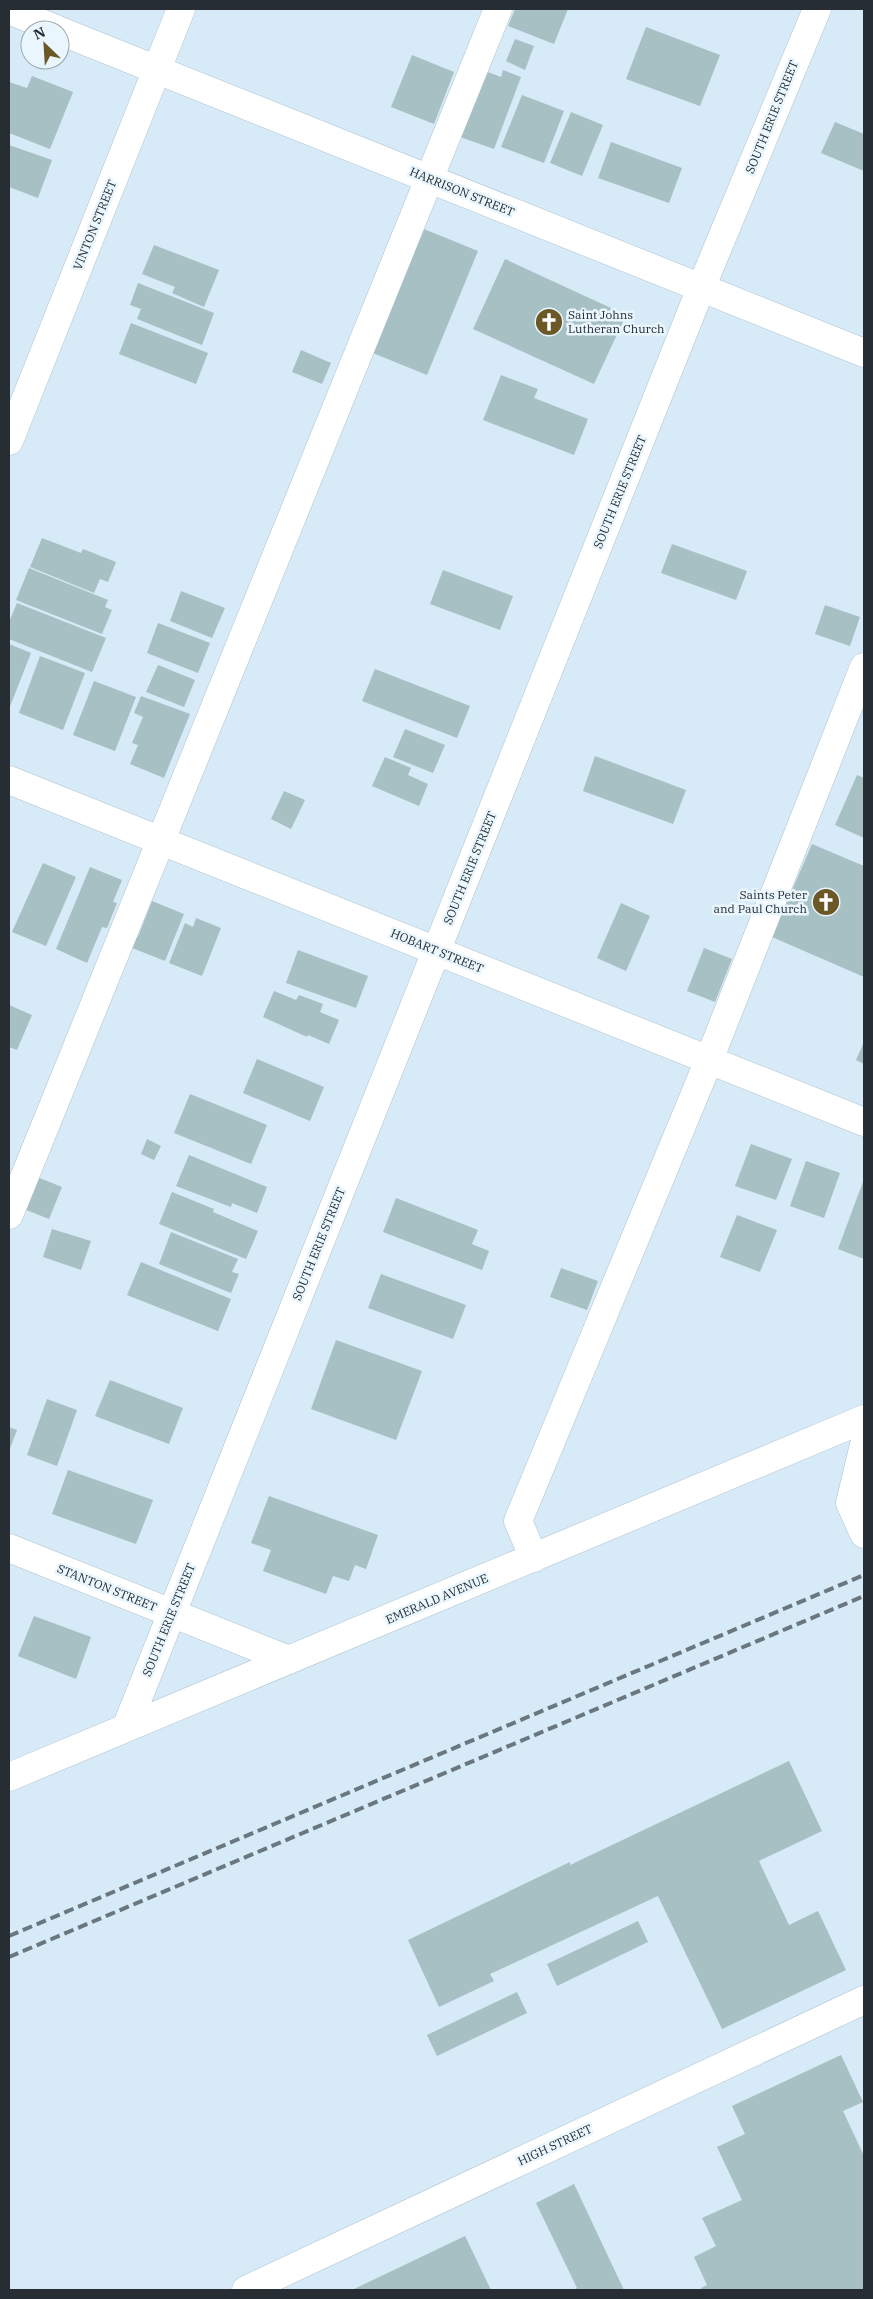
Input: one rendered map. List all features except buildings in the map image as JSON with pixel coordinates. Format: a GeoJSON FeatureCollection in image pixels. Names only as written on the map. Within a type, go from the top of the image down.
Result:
{"type":"FeatureCollection","features":[{"type":"Feature","properties":{"kind":"street","name":"VINTON STREET"},"geometry":{"type":"LineString","coordinates":[[9,441],[181,9]]}},
{"type":"Feature","properties":{"kind":"street"},"geometry":{"type":"LineString","coordinates":[[9,1215],[498,9]]}},
{"type":"Feature","properties":{"kind":"street","name":"SOUTH ERIE STREET"},"geometry":{"type":"LineString","coordinates":[[126,1728],[701,288],[817,9]]}},
{"type":"Feature","properties":{"kind":"street","name":"HARRISON STREET"},"geometry":{"type":"LineString","coordinates":[[9,10],[34,20]]}},
{"type":"Feature","properties":{"kind":"street","name":"HARRISON STREET"},"geometry":{"type":"LineString","coordinates":[[70,34],[864,354]]}},
{"type":"Feature","properties":{"kind":"street"},"geometry":{"type":"LineString","coordinates":[[534,1558],[518,1521],[708,1060],[864,668]]}},
{"type":"Feature","properties":{"kind":"street","name":"HOBART STREET"},"geometry":{"type":"LineString","coordinates":[[9,780],[864,1122]]}},
{"type":"Feature","properties":{"kind":"street","name":"EMERALD AVENUE"},"geometry":{"type":"LineString","coordinates":[[9,1778],[864,1420]]}},
{"type":"Feature","properties":{"kind":"street"},"geometry":{"type":"LineString","coordinates":[[864,1445],[850,1503],[864,1534]]}},
{"type":"Feature","properties":{"kind":"street","name":"STANTON STREET"},"geometry":{"type":"LineString","coordinates":[[9,1548],[289,1660]]}},
{"type":"Feature","properties":{"kind":"street","name":"HIGH STREET"},"geometry":{"type":"LineString","coordinates":[[246,2290],[864,2000]]}},
{"type":"Feature","properties":{"kind":"railway"},"geometry":{"type":"LineString","coordinates":[[9,1936],[864,1575]]}},
{"type":"Feature","properties":{"kind":"railway"},"geometry":{"type":"LineString","coordinates":[[9,1957],[864,1596]]}},
{"type":"Feature","properties":{"kind":"place","name":"Saint Johns Lutheran Church"},"geometry":{"type":"Point","coordinates":[549,322]}},
{"type":"Feature","properties":{"kind":"place","name":"Saints Peter and Paul Church"},"geometry":{"type":"Point","coordinates":[826,902]}}]}
